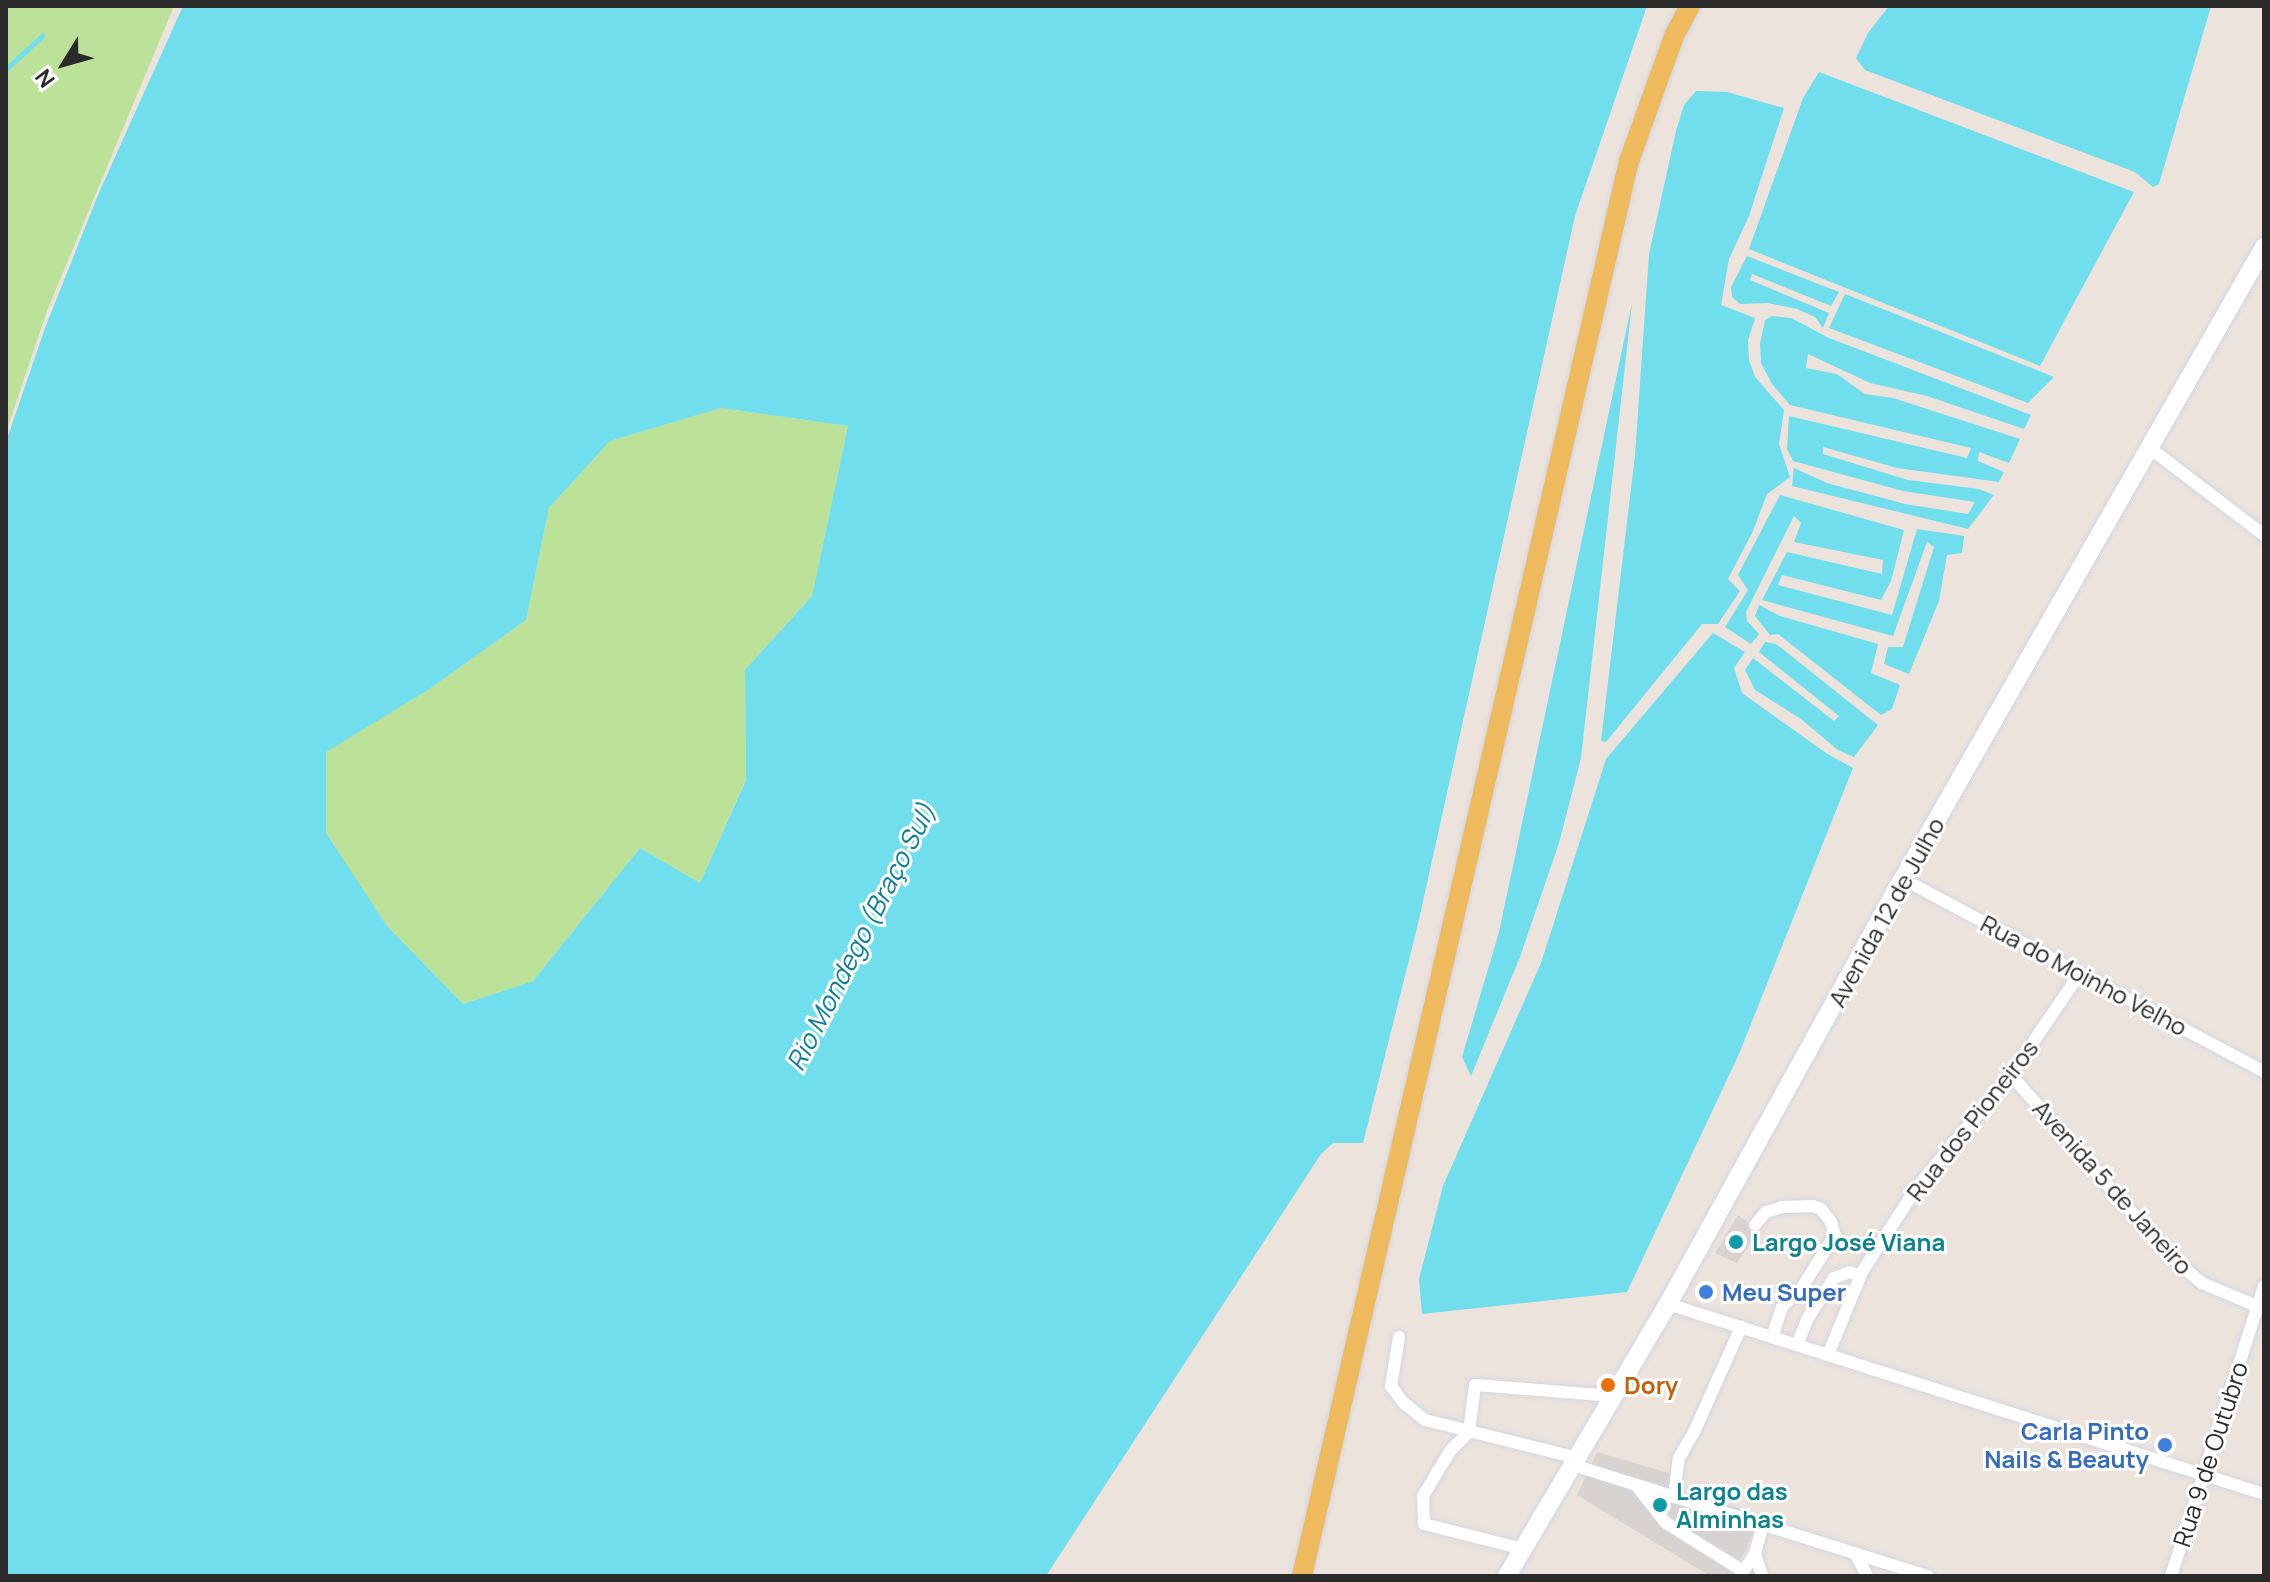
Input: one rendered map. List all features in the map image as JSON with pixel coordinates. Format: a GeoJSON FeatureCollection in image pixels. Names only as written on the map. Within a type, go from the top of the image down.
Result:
{"type":"FeatureCollection","features":[{"type":"Feature","properties":{"kind":"main road"},"geometry":{"type":"LineString","coordinates":[[1302,1576],[1629,161],[1674,36],[1690,6]]}},
{"type":"Feature","properties":{"kind":"main road","name":"Avenida 12 de Julho"},"geometry":{"type":"LineString","coordinates":[[1507,1576],[1668,1304],[1903,879],[2264,247]]}},
{"type":"Feature","properties":{"kind":"street"},"geometry":{"type":"LineString","coordinates":[[2151,449],[2264,535]]}},
{"type":"Feature","properties":{"kind":"street","name":"Rua do Moinho Velho"},"geometry":{"type":"LineString","coordinates":[[1903,879],[2264,1072]]}},
{"type":"Feature","properties":{"kind":"street","name":"Rua dos Pioneiros"},"geometry":{"type":"LineString","coordinates":[[1828,1355],[1860,1276],[1917,1187],[2011,1075],[2080,973]]}},
{"type":"Feature","properties":{"kind":"street","name":"Avenida 5 de Janeiro"},"geometry":{"type":"LineString","coordinates":[[2011,1075],[2170,1256],[2202,1283],[2261,1308]]}},
{"type":"Feature","properties":{"kind":"street"},"geometry":{"type":"LineString","coordinates":[[1755,1225],[1774,1210],[1813,1206],[1821,1209],[1831,1222],[1835,1235],[1801,1289],[1782,1307],[1772,1337]]}},
{"type":"Feature","properties":{"kind":"street"},"geometry":{"type":"LineString","coordinates":[[1797,1345],[1808,1318],[1834,1278],[1850,1272],[1860,1276]]}},
{"type":"Feature","properties":{"kind":"street","name":"Rua 9 de Outubro"},"geometry":{"type":"LineString","coordinates":[[2171,1576],[2261,1308],[2264,1287]]}},
{"type":"Feature","properties":{"kind":"street"},"geometry":{"type":"LineString","coordinates":[[1668,1304],[2264,1494]]}},
{"type":"Feature","properties":{"kind":"street"},"geometry":{"type":"LineString","coordinates":[[1674,1497],[1679,1458],[1695,1430],[1741,1327]]}},
{"type":"Feature","properties":{"kind":"street"},"geometry":{"type":"LineString","coordinates":[[1399,1337],[1391,1386],[1404,1403],[1425,1420],[1575,1461],[1636,1485],[1928,1576]]}},
{"type":"Feature","properties":{"kind":"street"},"geometry":{"type":"LineString","coordinates":[[1523,1549],[1424,1524],[1423,1496],[1450,1451],[1469,1432],[1475,1385],[1614,1396]]}},
{"type":"Feature","properties":{"kind":"street"},"geometry":{"type":"LineString","coordinates":[[1636,1485],[1666,1523],[1741,1573],[1755,1554],[1763,1524]]}},
{"type":"Feature","properties":{"kind":"street"},"geometry":{"type":"LineString","coordinates":[[1855,1553],[1867,1576]]}},
{"type":"Feature","properties":{"kind":"street"},"geometry":{"type":"LineString","coordinates":[[1755,1554],[1762,1576]]}},
{"type":"Feature","properties":{"kind":"green space"},"geometry":{"type":"Polygon","coordinates":[[[6,6],[174,6],[47,311],[6,432],[6,6]]]}},
{"type":"Feature","properties":{"kind":"green space"},"geometry":{"type":"Polygon","coordinates":[[[721,408],[848,426],[812,596],[745,670],[746,779],[700,883],[640,848],[533,981],[463,1004],[387,926],[326,833],[326,751],[428,690],[526,620],[549,508],[610,441],[721,408]]]}},
{"type":"Feature","properties":{"kind":"shaded area","name":"Largo José Viana"},"geometry":{"type":"Polygon","coordinates":[[[1738,1215],[1759,1230],[1737,1263],[1715,1253],[1738,1215]]]}},
{"type":"Feature","properties":{"kind":"shaded area","name":"Largo das Alminhas"},"geometry":{"type":"Polygon","coordinates":[[[1597,1452],[1682,1477],[1683,1491],[1760,1515],[1746,1550],[1729,1576],[1710,1576],[1577,1495],[1597,1452]]]}},
{"type":"Feature","properties":{"kind":"water","name":"Rio Mondego (Braço Sul)"},"geometry":{"type":"Polygon","coordinates":[[[183,6],[1647,6],[1575,216],[1418,924],[1363,1143],[1333,1143],[1321,1154],[1046,1576],[6,1576],[6,442],[45,328],[98,195],[183,6]],[[721,408],[610,441],[549,508],[526,620],[428,690],[326,752],[326,833],[387,926],[463,1004],[533,981],[640,848],[700,883],[746,780],[745,670],[812,596],[848,426],[721,408]]]}},
{"type":"Feature","properties":{"kind":"water"},"geometry":{"type":"Polygon","coordinates":[[[1889,6],[2211,6],[2159,184],[2153,187],[2135,172],[1865,70],[1856,58],[1868,33],[1889,6]]]}},
{"type":"Feature","properties":{"kind":"water"},"geometry":{"type":"Polygon","coordinates":[[[1819,72],[2134,192],[2040,366],[1749,249],[1803,98],[1819,72]]]}},
{"type":"Feature","properties":{"kind":"water"},"geometry":{"type":"Polygon","coordinates":[[[1696,91],[1727,92],[1784,108],[1749,216],[1729,259],[1721,305],[1755,318],[1748,341],[1749,360],[1755,377],[1784,410],[1779,444],[1790,477],[1767,494],[1753,531],[1728,579],[1740,591],[1718,624],[1702,624],[1606,742],[1601,741],[1635,455],[1649,254],[1676,131],[1684,105],[1696,91]]]}},
{"type":"Feature","properties":{"kind":"water"},"geometry":{"type":"Polygon","coordinates":[[[1747,256],[1839,292],[1831,306],[1752,274],[1750,280],[1829,313],[1823,328],[1815,317],[1797,309],[1768,303],[1740,304],[1732,297],[1731,287],[1747,256]]]}},
{"type":"Feature","properties":{"kind":"water"},"geometry":{"type":"Polygon","coordinates":[[[1845,294],[2054,377],[2028,403],[1829,328],[1845,294]]]}},
{"type":"Feature","properties":{"kind":"water"},"geometry":{"type":"Polygon","coordinates":[[[1632,303],[1581,758],[1559,843],[1520,957],[1471,1076],[1462,1057],[1499,932],[1632,303]]]}},
{"type":"Feature","properties":{"kind":"water"},"geometry":{"type":"Polygon","coordinates":[[[1772,316],[1791,318],[1829,338],[2031,415],[2024,429],[1927,396],[1870,383],[1808,354],[1806,368],[1837,374],[1865,394],[1893,398],[2020,439],[2009,463],[1979,452],[1978,461],[2004,472],[1999,482],[1897,468],[1823,447],[1823,454],[1908,480],[1979,489],[1994,495],[1968,529],[1792,486],[1794,468],[1827,483],[1905,504],[1968,514],[1975,502],[1903,491],[1793,461],[1787,449],[1789,416],[1967,458],[1971,448],[1790,405],[1772,384],[1761,363],[1760,344],[1765,320],[1772,316]]]}},
{"type":"Feature","properties":{"kind":"water"},"geometry":{"type":"Polygon","coordinates":[[[1780,495],[1904,530],[1891,581],[1881,600],[1782,575],[1778,585],[1892,615],[1917,529],[1964,536],[1962,553],[1947,555],[1939,601],[1909,674],[1884,664],[1888,647],[1903,647],[1934,547],[1927,542],[1893,636],[1762,600],[1787,552],[1882,574],[1883,560],[1794,542],[1801,523],[1794,516],[1746,612],[1747,621],[1759,634],[1751,644],[1725,627],[1748,590],[1738,575],[1780,495]]]}},
{"type":"Feature","properties":{"kind":"water"},"geometry":{"type":"Polygon","coordinates":[[[1759,605],[1780,616],[1878,644],[1871,673],[1900,685],[1892,709],[1881,715],[1778,634],[1770,635],[1755,616],[1759,605]]]}},
{"type":"Feature","properties":{"kind":"water"},"geometry":{"type":"Polygon","coordinates":[[[1713,633],[1745,652],[1734,668],[1742,693],[1826,753],[1853,768],[1739,1054],[1627,1292],[1422,1314],[1419,1279],[1443,1186],[1541,963],[1606,759],[1713,633]]]}},
{"type":"Feature","properties":{"kind":"water"},"geometry":{"type":"Polygon","coordinates":[[[1765,642],[1776,644],[1878,725],[1854,757],[1838,750],[1801,719],[1755,690],[1745,670],[1753,658],[1834,721],[1839,716],[1759,652],[1765,642]]]}},
{"type":"Feature","properties":{"kind":"waterway"},"geometry":{"type":"LineString","coordinates":[[6,69],[42,36]]}},
{"type":"Feature","properties":{"kind":"place","name":"Largo José Viana"},"geometry":{"type":"Point","coordinates":[1736,1242]}},
{"type":"Feature","properties":{"kind":"place","name":"Meu Super"},"geometry":{"type":"Point","coordinates":[1706,1292]}},
{"type":"Feature","properties":{"kind":"place","name":"Dory"},"geometry":{"type":"Point","coordinates":[1608,1385]}},
{"type":"Feature","properties":{"kind":"place","name":"Carla Pinto Nails & Beauty"},"geometry":{"type":"Point","coordinates":[2165,1445]}},
{"type":"Feature","properties":{"kind":"place","name":"Largo das Alminhas"},"geometry":{"type":"Point","coordinates":[1660,1505]}}]}
